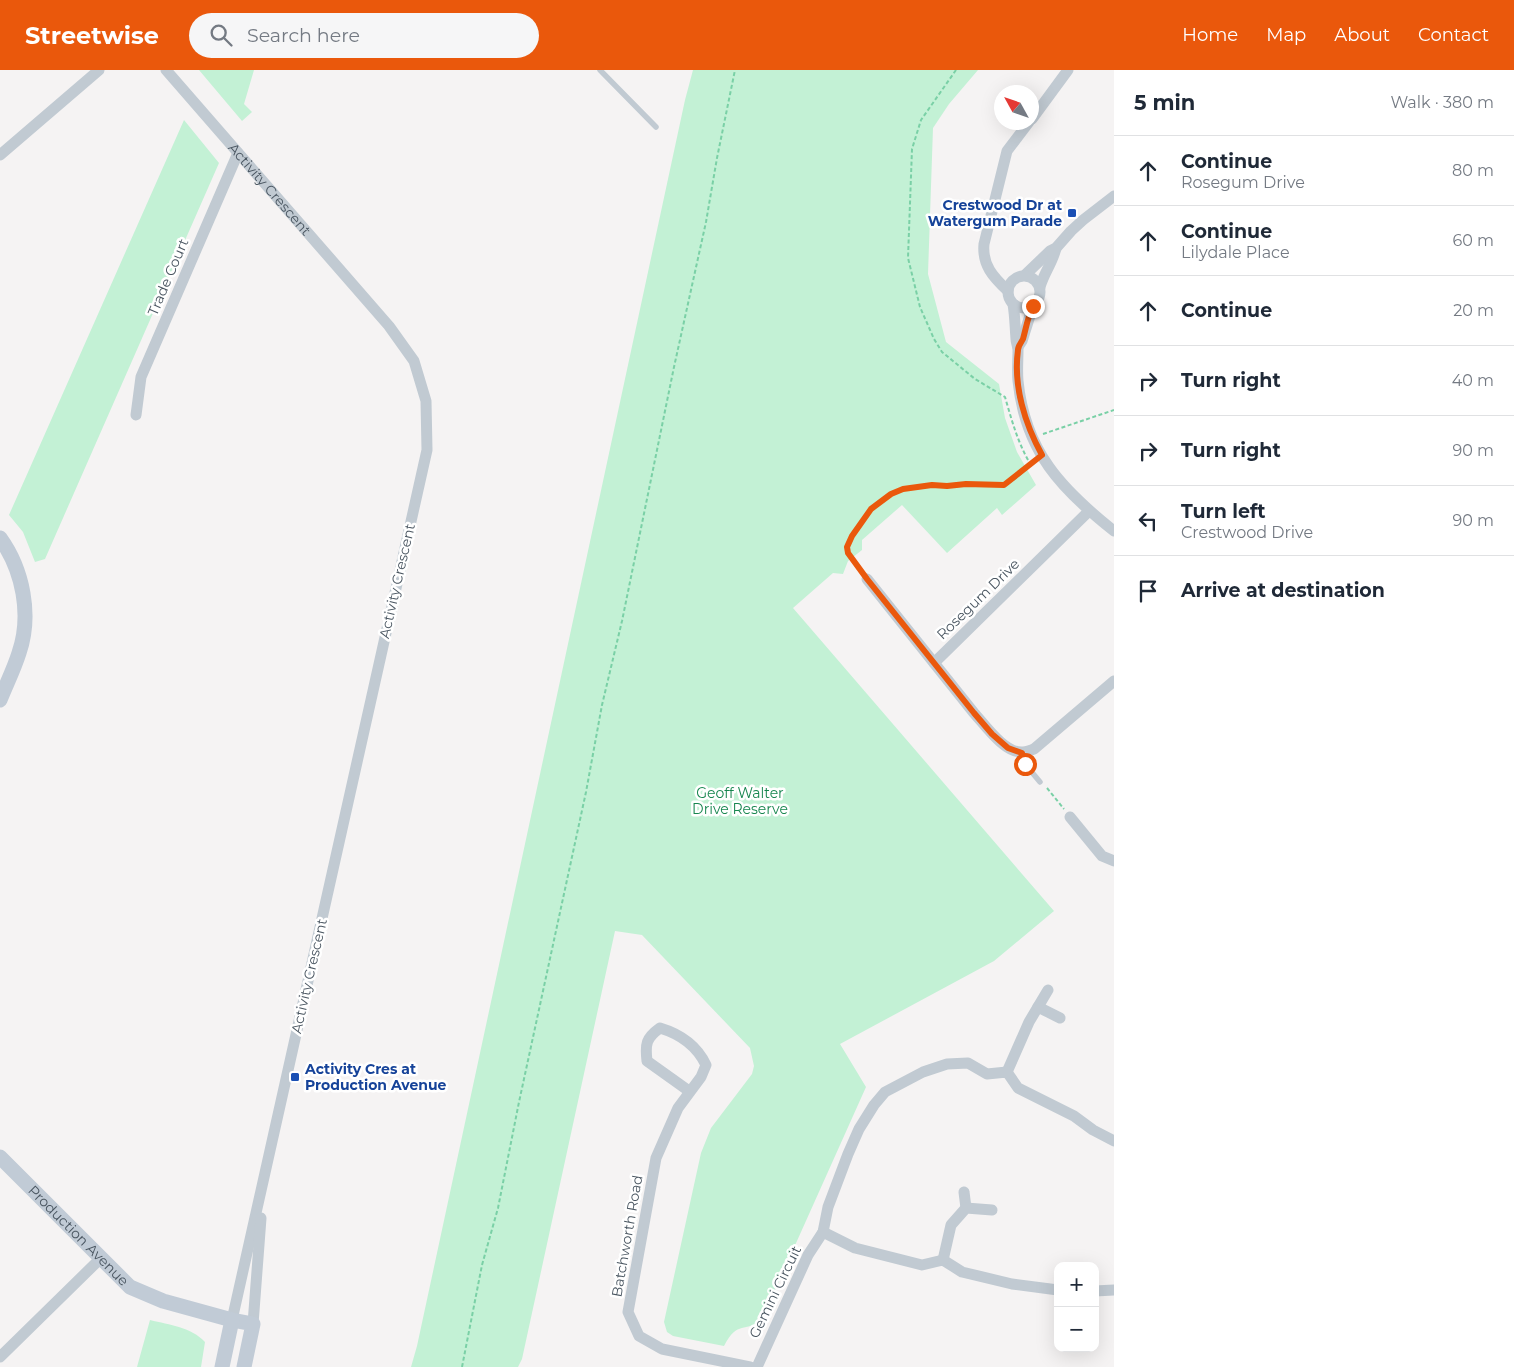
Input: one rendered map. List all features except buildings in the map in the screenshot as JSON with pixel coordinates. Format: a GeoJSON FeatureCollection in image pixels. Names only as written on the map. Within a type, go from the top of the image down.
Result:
{"type":"FeatureCollection","features":[{"type":"Feature","properties":{"kind":"main road"},"geometry":{"type":"LineString","coordinates":[[0,538],[6,546],[17,571],[25,604],[20,653],[0,700]]}},
{"type":"Feature","properties":{"kind":"main road","name":"Production Avenue"},"geometry":{"type":"LineString","coordinates":[[0,1157],[130,1287],[146,1295],[232,1320],[253,1324]]}},
{"type":"Feature","properties":{"kind":"main road","name":"Activity Crescent"},"geometry":{"type":"LineString","coordinates":[[222,1367],[232,1320]]}},
{"type":"Feature","properties":{"kind":"main road","name":"Activity Crescent"},"geometry":{"type":"LineString","coordinates":[[244,1367],[253,1324]]}},
{"type":"Feature","properties":{"kind":"street"},"geometry":{"type":"LineString","coordinates":[[0,155],[99,70]]}},
{"type":"Feature","properties":{"kind":"street","name":"Activity Crescent"},"geometry":{"type":"LineString","coordinates":[[166,70],[389,326],[414,361],[426,402],[427,450],[232,1320]]}},
{"type":"Feature","properties":{"kind":"street"},"geometry":{"type":"LineString","coordinates":[[1039,109],[1068,70]]}},
{"type":"Feature","properties":{"kind":"street"},"geometry":{"type":"LineString","coordinates":[[1008,291],[990,273],[983,252],[1006,151],[1022,130]]}},
{"type":"Feature","properties":{"kind":"street","name":"Trade Court"},"geometry":{"type":"LineString","coordinates":[[136,415],[141,377],[238,153]]}},
{"type":"Feature","properties":{"kind":"street"},"geometry":{"type":"LineString","coordinates":[[1018,348],[1033,306],[1039,299],[1043,276],[1056,248],[1070,231],[1114,196]]}},
{"type":"Feature","properties":{"kind":"street"},"geometry":{"type":"LineString","coordinates":[[1056,248],[1009,286],[1008,291],[1013,304],[1018,348],[1018,380],[1023,411],[1032,438],[1058,480],[1090,512],[1114,531]]}},
{"type":"Feature","properties":{"kind":"street"},"geometry":{"type":"LineString","coordinates":[[988,267],[1020,277],[1034,279],[1040,287]]}},
{"type":"Feature","properties":{"kind":"street"},"geometry":{"type":"LineString","coordinates":[[1013,304],[1023,308],[1033,306]]}},
{"type":"Feature","properties":{"kind":"street","name":"Rosegum Drive"},"geometry":{"type":"LineString","coordinates":[[934,663],[1090,512]]}},
{"type":"Feature","properties":{"kind":"street"},"geometry":{"type":"LineString","coordinates":[[867,579],[992,734],[1008,748],[1022,753],[1034,748],[1114,681]]}},
{"type":"Feature","properties":{"kind":"street"},"geometry":{"type":"LineString","coordinates":[[1070,817],[1102,856],[1114,861]]}},
{"type":"Feature","properties":{"kind":"street"},"geometry":{"type":"LineString","coordinates":[[1048,990],[1029,1022],[1007,1072],[1018,1088],[1074,1116],[1092,1130],[1114,1141]]}},
{"type":"Feature","properties":{"kind":"street"},"geometry":{"type":"LineString","coordinates":[[1038,1007],[1060,1018]]}},
{"type":"Feature","properties":{"kind":"street","name":"Batchworth Road"},"geometry":{"type":"LineString","coordinates":[[689,1091],[647,1061],[646,1047],[650,1035],[660,1028],[674,1032],[700,1053],[706,1065],[701,1077],[678,1108],[656,1158],[628,1312],[639,1336],[662,1349],[750,1367]]}},
{"type":"Feature","properties":{"kind":"street","name":"Gemini Circuit"},"geometry":{"type":"LineString","coordinates":[[757,1367],[808,1255],[823,1232],[828,1207],[859,1129],[874,1105],[885,1092],[923,1072],[947,1064],[968,1063],[987,1074],[1007,1072]]}},
{"type":"Feature","properties":{"kind":"street","name":"Activity Crescent"},"geometry":{"type":"LineString","coordinates":[[253,1324],[264,1174]]}},
{"type":"Feature","properties":{"kind":"street"},"geometry":{"type":"LineString","coordinates":[[943,1260],[951,1226],[966,1208],[964,1192]]}},
{"type":"Feature","properties":{"kind":"street"},"geometry":{"type":"LineString","coordinates":[[966,1208],[992,1210]]}},
{"type":"Feature","properties":{"kind":"street"},"geometry":{"type":"LineString","coordinates":[[823,1232],[856,1248],[922,1265],[943,1260],[962,1272],[1012,1284],[1054,1289]]}},
{"type":"Feature","properties":{"kind":"street"},"geometry":{"type":"LineString","coordinates":[[0,1357],[100,1258]]}},
{"type":"Feature","properties":{"kind":"street"},"geometry":{"type":"LineString","coordinates":[[1099,1291],[1114,1290]]}},
{"type":"Feature","properties":{"kind":"lane"},"geometry":{"type":"LineString","coordinates":[[600,70],[656,127]]}},
{"type":"Feature","properties":{"kind":"lane"},"geometry":{"type":"LineString","coordinates":[[1022,753],[1025,764],[1040,782]]}},
{"type":"Feature","properties":{"kind":"path"},"geometry":{"type":"LineString","coordinates":[[462,1367],[482,1265],[498,1208],[582,810],[602,705],[622,621],[706,222],[718,149],[735,70]]}},
{"type":"Feature","properties":{"kind":"path"},"geometry":{"type":"LineString","coordinates":[[956,70],[921,120],[912,149],[908,258],[920,307],[934,339],[942,352],[975,379],[1004,397],[1022,451],[1031,465]]}},
{"type":"Feature","properties":{"kind":"path"},"geometry":{"type":"LineString","coordinates":[[1032,438],[1114,410]]}},
{"type":"Feature","properties":{"kind":"path"},"geometry":{"type":"LineString","coordinates":[[867,579],[848,553],[847,547],[852,536],[871,509],[891,494],[903,489],[932,485],[1004,485],[1042,455]]}},
{"type":"Feature","properties":{"kind":"path"},"geometry":{"type":"LineString","coordinates":[[1040,782],[1054,794],[1070,817]]}},
{"type":"Feature","properties":{"kind":"green space"},"geometry":{"type":"Polygon","coordinates":[[[199,70],[254,70],[244,104],[252,112],[242,121],[199,70]]]}},
{"type":"Feature","properties":{"kind":"green space","name":"Geoff Walter Drive Reserve"},"geometry":{"type":"Polygon","coordinates":[[[693,70],[978,70],[949,104],[933,128],[928,274],[946,342],[999,384],[1005,418],[1017,452],[1036,485],[1002,515],[997,508],[947,553],[902,505],[862,540],[862,550],[848,561],[843,574],[833,573],[793,608],[1054,911],[994,961],[840,1044],[866,1087],[762,1319],[751,1326],[733,1332],[724,1346],[673,1336],[667,1332],[664,1322],[701,1153],[711,1128],[752,1074],[754,1066],[750,1048],[642,935],[615,931],[522,1359],[518,1367],[411,1367],[685,100],[693,70]]]}},
{"type":"Feature","properties":{"kind":"green space"},"geometry":{"type":"Polygon","coordinates":[[[184,120],[219,163],[45,559],[35,562],[23,532],[9,515],[184,120]]]}},
{"type":"Feature","properties":{"kind":"green space"},"geometry":{"type":"Polygon","coordinates":[[[150,1320],[187,1330],[205,1342],[201,1367],[137,1367],[150,1320]]]}},
{"type":"Feature","properties":{"kind":"place","name":"Crestwood Dr at Watergum Parade"},"geometry":{"type":"Point","coordinates":[1072,213]}},
{"type":"Feature","properties":{"kind":"place","name":"Activity Cres at Production Avenue"},"geometry":{"type":"Point","coordinates":[295,1077]}},
{"type":"Feature","properties":{"kind":"route"},"geometry":{"type":"LineString","coordinates":[[1025,764],[1022,753],[1008,748],[992,734],[974,713],[867,579],[848,553],[847,547],[852,536],[871,509],[891,494],[903,489],[919,486],[1004,485],[1042,455],[1032,438],[1023,411],[1018,380],[1018,348],[1033,306]]}}]}
